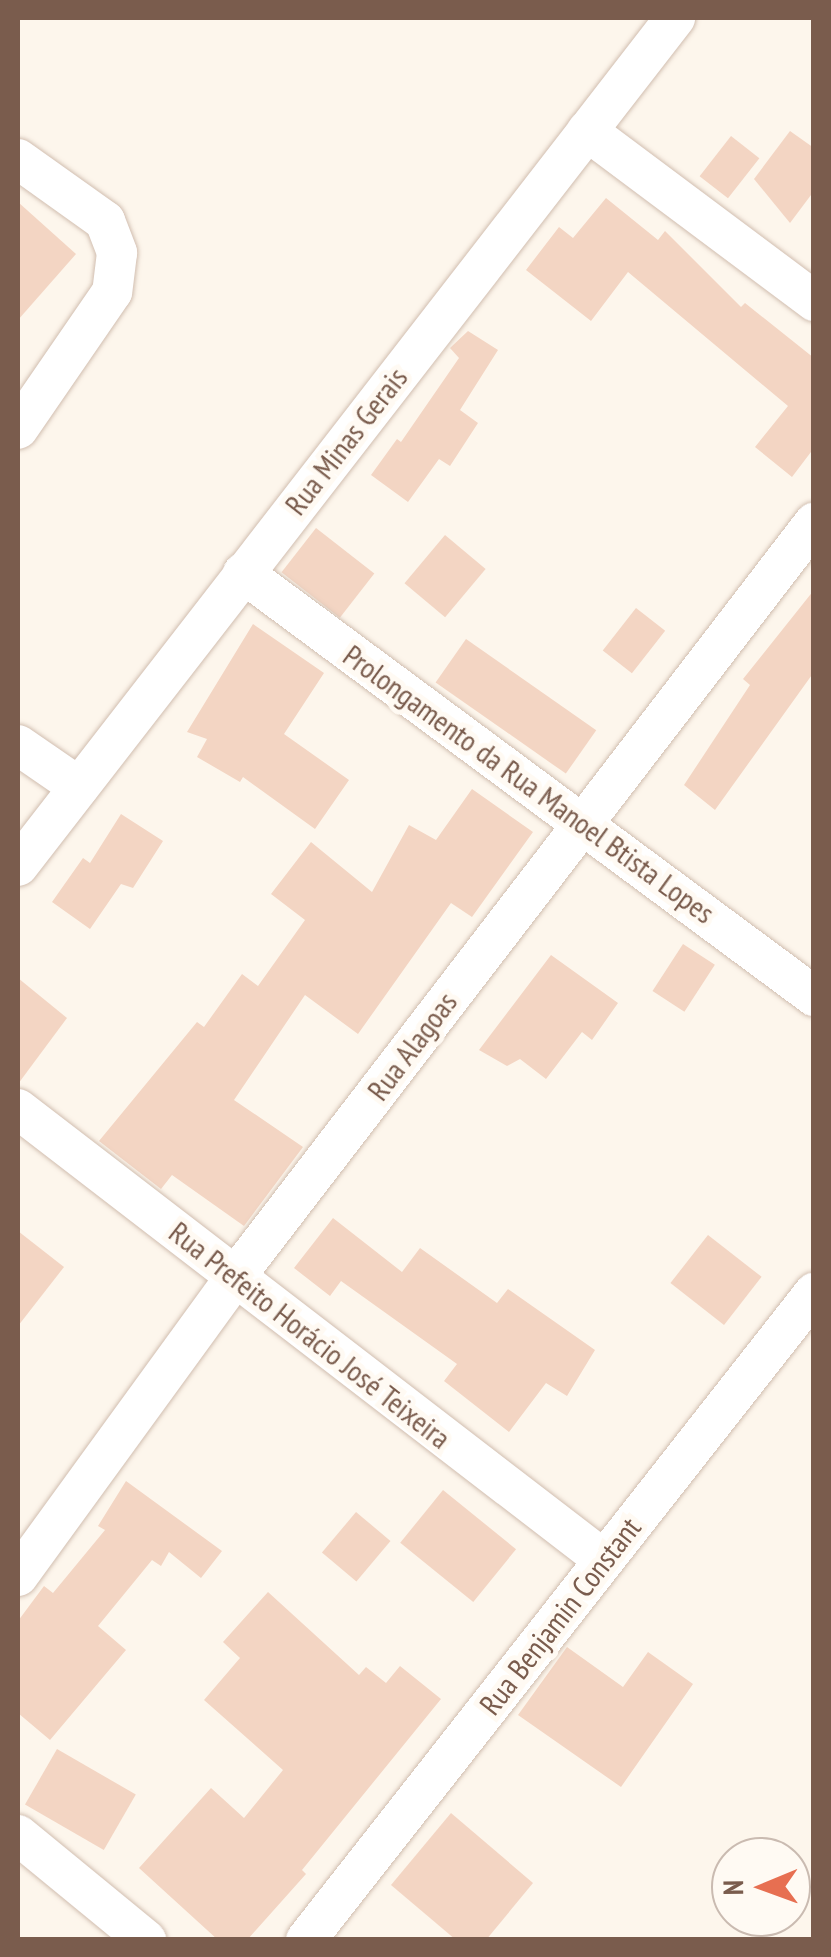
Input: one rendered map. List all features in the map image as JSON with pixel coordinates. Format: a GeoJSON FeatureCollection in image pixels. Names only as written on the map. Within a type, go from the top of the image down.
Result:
{"type":"FeatureCollection","features":[{"type":"Feature","properties":{"kind":"street","name":"Rua Minas Gerais"},"geometry":{"type":"LineString","coordinates":[[25,843],[79,788],[675,18]]}},
{"type":"Feature","properties":{"kind":"street"},"geometry":{"type":"LineString","coordinates":[[588,131],[814,301]]}},
{"type":"Feature","properties":{"kind":"street"},"geometry":{"type":"LineString","coordinates":[[18,159],[104,221],[117,254],[112,292],[18,429]]}},
{"type":"Feature","properties":{"kind":"street","name":"Rua Alagoas"},"geometry":{"type":"LineString","coordinates":[[18,1576],[235,1277],[814,523]]}},
{"type":"Feature","properties":{"kind":"street","name":"Prolongamento da Rua Manoel Btista Lopes"},"geometry":{"type":"LineString","coordinates":[[243,573],[814,996]]}},
{"type":"Feature","properties":{"kind":"street"},"geometry":{"type":"LineString","coordinates":[[18,745],[79,788]]}},
{"type":"Feature","properties":{"kind":"street","name":"Rua Prefeito Horácio José Teixeira"},"geometry":{"type":"LineString","coordinates":[[18,1109],[604,1560]]}},
{"type":"Feature","properties":{"kind":"street","name":"Rua Benjamin Constant"},"geometry":{"type":"LineString","coordinates":[[306,1940],[814,1294]]}},
{"type":"Feature","properties":{"kind":"street"},"geometry":{"type":"LineString","coordinates":[[18,1835],[146,1940]]}},
{"type":"Feature","properties":{"kind":"building"},"geometry":{"type":"Polygon","coordinates":[[[790,131],[814,148],[814,191],[790,223],[754,179],[790,131]]]}},
{"type":"Feature","properties":{"kind":"building"},"geometry":{"type":"Polygon","coordinates":[[[731,136],[759,158],[728,198],[700,176],[731,136]]]}},
{"type":"Feature","properties":{"kind":"building"},"geometry":{"type":"Polygon","coordinates":[[[606,198],[658,240],[665,231],[741,307],[745,303],[814,358],[814,448],[792,477],[755,447],[788,406],[628,272],[591,321],[526,270],[559,227],[573,238],[606,198]]]}},
{"type":"Feature","properties":{"kind":"building"},"geometry":{"type":"Polygon","coordinates":[[[18,202],[76,254],[18,320],[18,202]]]}},
{"type":"Feature","properties":{"kind":"building"},"geometry":{"type":"Polygon","coordinates":[[[468,331],[498,350],[460,410],[478,423],[450,466],[439,459],[408,502],[371,475],[397,439],[401,442],[459,358],[450,348],[468,331]]]}},
{"type":"Feature","properties":{"kind":"building"},"geometry":{"type":"Polygon","coordinates":[[[316,528],[374,574],[340,618],[282,572],[316,528]]]}},
{"type":"Feature","properties":{"kind":"building"},"geometry":{"type":"Polygon","coordinates":[[[445,535],[486,569],[445,617],[405,583],[445,535]]]}},
{"type":"Feature","properties":{"kind":"building"},"geometry":{"type":"Polygon","coordinates":[[[814,590],[814,672],[715,810],[684,785],[750,685],[743,679],[814,590]]]}},
{"type":"Feature","properties":{"kind":"building"},"geometry":{"type":"Polygon","coordinates":[[[636,608],[665,631],[632,673],[603,651],[636,608]]]}},
{"type":"Feature","properties":{"kind":"building"},"geometry":{"type":"Polygon","coordinates":[[[253,624],[324,673],[284,734],[349,780],[315,829],[243,777],[240,782],[197,757],[207,739],[187,732],[253,624]]]}},
{"type":"Feature","properties":{"kind":"building"},"geometry":{"type":"Polygon","coordinates":[[[466,639],[596,730],[566,774],[436,682],[466,639]]]}},
{"type":"Feature","properties":{"kind":"building"},"geometry":{"type":"Polygon","coordinates":[[[472,789],[533,832],[472,917],[451,903],[358,1034],[305,995],[234,1100],[303,1147],[244,1226],[172,1175],[161,1189],[99,1141],[197,1022],[204,1027],[242,974],[258,986],[305,920],[271,894],[311,842],[372,892],[409,825],[436,840],[472,789]]]}},
{"type":"Feature","properties":{"kind":"building"},"geometry":{"type":"Polygon","coordinates":[[[121,814],[163,841],[133,888],[121,884],[90,929],[52,902],[83,858],[90,863],[121,814]]]}},
{"type":"Feature","properties":{"kind":"building"},"geometry":{"type":"Polygon","coordinates":[[[683,944],[715,965],[684,1012],[653,991],[683,944]]]}},
{"type":"Feature","properties":{"kind":"building"},"geometry":{"type":"Polygon","coordinates":[[[551,955],[618,1003],[592,1040],[582,1032],[546,1079],[520,1059],[507,1066],[479,1050],[551,955]]]}},
{"type":"Feature","properties":{"kind":"building"},"geometry":{"type":"Polygon","coordinates":[[[18,978],[67,1018],[18,1084],[18,978]]]}},
{"type":"Feature","properties":{"kind":"building"},"geometry":{"type":"Polygon","coordinates":[[[333,1218],[402,1272],[420,1248],[497,1303],[508,1289],[595,1350],[567,1396],[546,1383],[509,1432],[444,1381],[457,1364],[341,1281],[330,1296],[294,1268],[333,1218]]]}},
{"type":"Feature","properties":{"kind":"building"},"geometry":{"type":"Polygon","coordinates":[[[18,1231],[64,1267],[18,1326],[18,1231]]]}},
{"type":"Feature","properties":{"kind":"building"},"geometry":{"type":"Polygon","coordinates":[[[708,1235],[762,1277],[724,1325],[670,1283],[708,1235]]]}},
{"type":"Feature","properties":{"kind":"building"},"geometry":{"type":"Polygon","coordinates":[[[126,1481],[222,1551],[201,1578],[169,1552],[161,1566],[152,1560],[98,1626],[126,1650],[50,1740],[18,1713],[18,1621],[44,1586],[53,1593],[105,1530],[98,1526],[126,1481]]]}},
{"type":"Feature","properties":{"kind":"building"},"geometry":{"type":"Polygon","coordinates":[[[443,1490],[516,1549],[473,1602],[400,1543],[443,1490]]]}},
{"type":"Feature","properties":{"kind":"building"},"geometry":{"type":"Polygon","coordinates":[[[356,1512],[390,1541],[356,1582],[322,1553],[356,1512]]]}},
{"type":"Feature","properties":{"kind":"building"},"geometry":{"type":"Polygon","coordinates":[[[268,1592],[359,1675],[366,1667],[386,1683],[400,1666],[441,1699],[302,1870],[306,1874],[247,1940],[218,1940],[139,1868],[211,1788],[244,1818],[283,1770],[204,1700],[240,1658],[223,1642],[268,1592]]]}},
{"type":"Feature","properties":{"kind":"building"},"geometry":{"type":"Polygon","coordinates":[[[567,1647],[623,1687],[648,1652],[693,1684],[621,1787],[518,1715],[567,1647]]]}},
{"type":"Feature","properties":{"kind":"building"},"geometry":{"type":"Polygon","coordinates":[[[57,1749],[136,1794],[104,1850],[25,1804],[57,1749]]]}},
{"type":"Feature","properties":{"kind":"building"},"geometry":{"type":"Polygon","coordinates":[[[451,1813],[533,1883],[486,1940],[456,1940],[391,1885],[451,1813]]]}}]}
